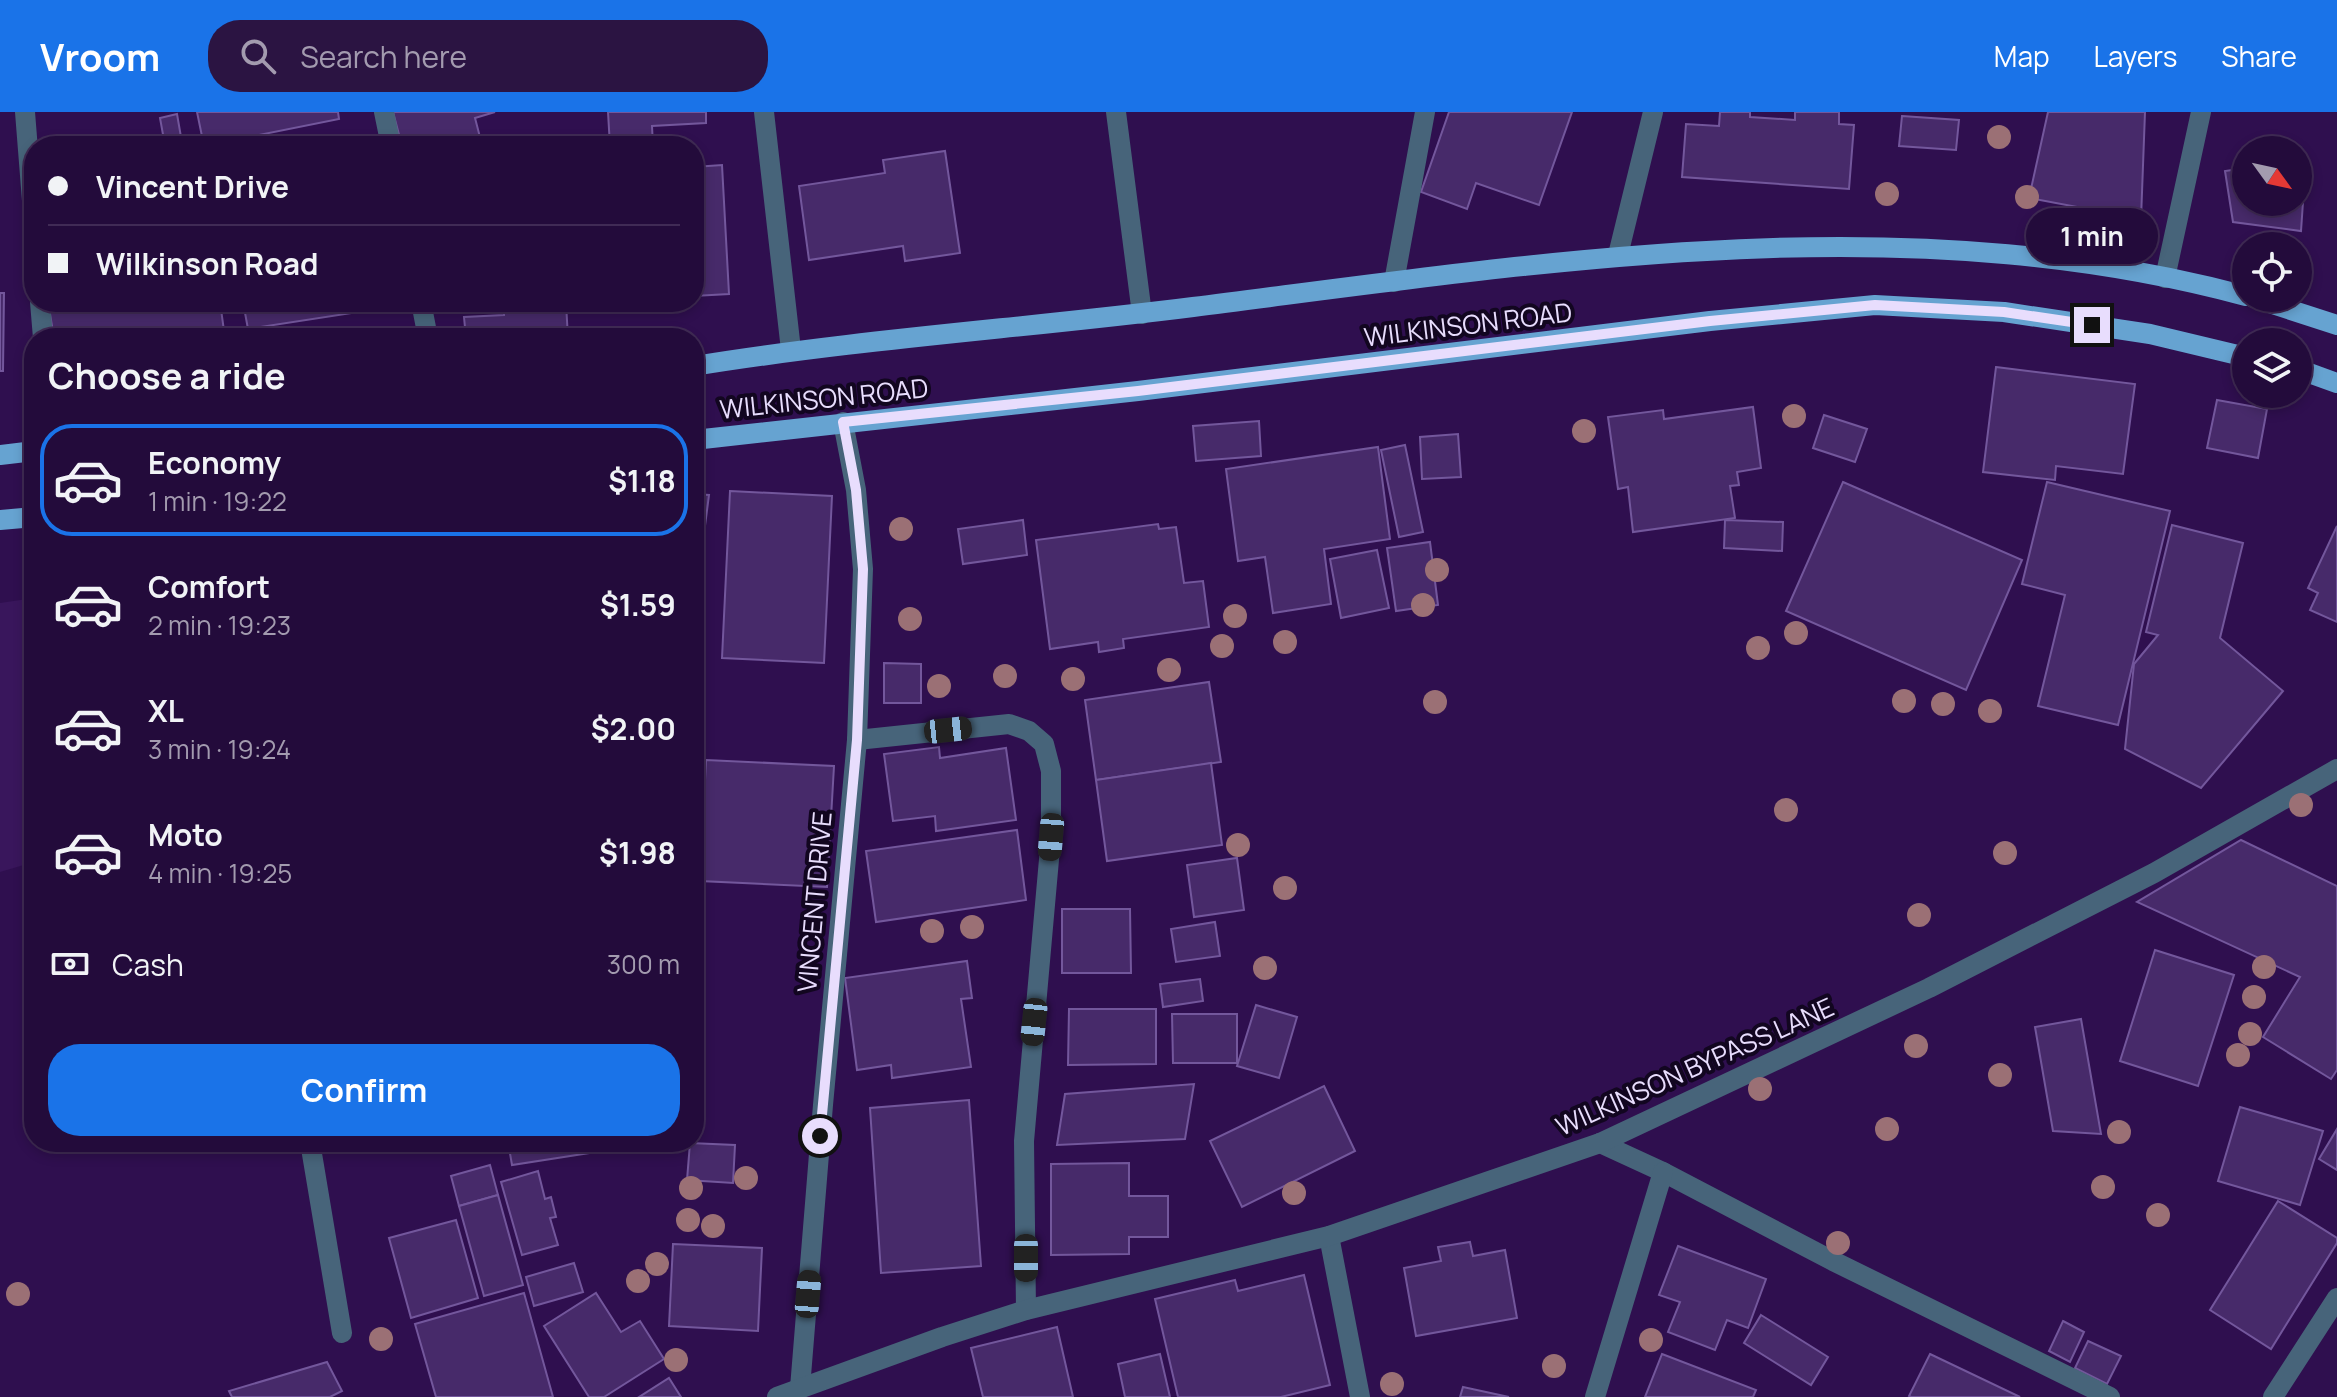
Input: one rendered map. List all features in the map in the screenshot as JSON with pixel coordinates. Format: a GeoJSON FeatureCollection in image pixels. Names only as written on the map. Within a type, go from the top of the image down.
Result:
{"type":"FeatureCollection","features":[{"type":"Feature","properties":{"kind":"main road","name":"WILKINSON ROAD"},"geometry":{"type":"LineString","coordinates":[[704,364],[791,350],[1142,314],[1618,255],[1854,245],[2049,257],[2232,293]]}},
{"type":"Feature","properties":{"kind":"main road","name":"WILKINSON ROAD"},"geometry":{"type":"LineString","coordinates":[[704,439],[1138,391],[1710,321],[1875,305],[2004,312],[2150,334],[2232,354]]}},
{"type":"Feature","properties":{"kind":"main road"},"geometry":{"type":"LineString","coordinates":[[2297,312],[2337,325]]}},
{"type":"Feature","properties":{"kind":"main road"},"geometry":{"type":"LineString","coordinates":[[2312,374],[2337,383]]}},
{"type":"Feature","properties":{"kind":"main road"},"geometry":{"type":"LineString","coordinates":[[0,455],[24,452]]}},
{"type":"Feature","properties":{"kind":"main road"},"geometry":{"type":"LineString","coordinates":[[0,520],[24,518]]}},
{"type":"Feature","properties":{"kind":"street"},"geometry":{"type":"LineString","coordinates":[[25,112],[27,136]]}},
{"type":"Feature","properties":{"kind":"street"},"geometry":{"type":"LineString","coordinates":[[384,112],[389,136]]}},
{"type":"Feature","properties":{"kind":"street"},"geometry":{"type":"LineString","coordinates":[[764,112],[791,350]]}},
{"type":"Feature","properties":{"kind":"street"},"geometry":{"type":"LineString","coordinates":[[1116,112],[1142,314]]}},
{"type":"Feature","properties":{"kind":"street"},"geometry":{"type":"LineString","coordinates":[[1394,282],[1425,112]]}},
{"type":"Feature","properties":{"kind":"street"},"geometry":{"type":"LineString","coordinates":[[1618,255],[1653,112]]}},
{"type":"Feature","properties":{"kind":"street"},"geometry":{"type":"LineString","coordinates":[[2165,278],[2201,112]]}},
{"type":"Feature","properties":{"kind":"street","name":"VINCENT DRIVE"},"geometry":{"type":"LineString","coordinates":[[800,1388],[857,740],[863,569],[856,490],[843,422]]}},
{"type":"Feature","properties":{"kind":"street"},"geometry":{"type":"LineString","coordinates":[[857,740],[1009,724],[1029,731],[1044,744],[1051,771],[1051,837],[1024,1141],[1026,1310]]}},
{"type":"Feature","properties":{"kind":"street","name":"WILKINSON BYPASS LANE"},"geometry":{"type":"LineString","coordinates":[[777,1397],[1026,1310],[1329,1236],[1600,1143],[1943,981],[2154,873],[2337,769]]}},
{"type":"Feature","properties":{"kind":"street"},"geometry":{"type":"LineString","coordinates":[[1600,1143],[2110,1397]]}},
{"type":"Feature","properties":{"kind":"street"},"geometry":{"type":"LineString","coordinates":[[312,1152],[342,1333]]}},
{"type":"Feature","properties":{"kind":"street"},"geometry":{"type":"LineString","coordinates":[[1595,1397],[1663,1172]]}},
{"type":"Feature","properties":{"kind":"street"},"geometry":{"type":"LineString","coordinates":[[1329,1236],[1360,1397]]}},
{"type":"Feature","properties":{"kind":"street"},"geometry":{"type":"LineString","coordinates":[[2273,1397],[2337,1298]]}},
{"type":"Feature","properties":{"kind":"shaded area"},"geometry":{"type":"Polygon","coordinates":[[[24,599],[24,865],[0,872],[0,603],[24,599]]]}},
{"type":"Feature","properties":{"kind":"building"},"geometry":{"type":"Polygon","coordinates":[[[197,112],[338,112],[339,119],[254,136],[202,136],[197,112]]]}},
{"type":"Feature","properties":{"kind":"building"},"geometry":{"type":"Polygon","coordinates":[[[393,112],[495,112],[475,118],[480,136],[399,136],[393,112]]]}},
{"type":"Feature","properties":{"kind":"building"},"geometry":{"type":"Polygon","coordinates":[[[608,112],[706,112],[706,123],[652,126],[652,136],[609,136],[608,112]]]}},
{"type":"Feature","properties":{"kind":"building"},"geometry":{"type":"Polygon","coordinates":[[[1449,112],[1572,112],[1539,205],[1476,183],[1467,209],[1421,192],[1449,112]]]}},
{"type":"Feature","properties":{"kind":"building"},"geometry":{"type":"Polygon","coordinates":[[[1720,112],[1750,112],[1750,117],[1795,120],[1795,112],[1839,112],[1839,124],[1854,125],[1849,189],[1682,177],[1686,124],[1719,126],[1720,112]]]}},
{"type":"Feature","properties":{"kind":"building"},"geometry":{"type":"Polygon","coordinates":[[[2048,112],[2145,112],[2141,219],[2029,198],[2048,112]]]}},
{"type":"Feature","properties":{"kind":"building"},"geometry":{"type":"Polygon","coordinates":[[[177,114],[181,136],[163,136],[160,118],[177,114]]]}},
{"type":"Feature","properties":{"kind":"building"},"geometry":{"type":"Polygon","coordinates":[[[1902,116],[1959,120],[1956,150],[1899,146],[1902,116]]]}},
{"type":"Feature","properties":{"kind":"building"},"geometry":{"type":"Polygon","coordinates":[[[945,151],[960,253],[905,261],[903,246],[809,260],[799,186],[885,173],[883,160],[945,151]]]}},
{"type":"Feature","properties":{"kind":"building"},"geometry":{"type":"Polygon","coordinates":[[[722,165],[729,294],[704,295],[704,166],[722,165]]]}},
{"type":"Feature","properties":{"kind":"building"},"geometry":{"type":"Polygon","coordinates":[[[2232,170],[2232,216],[2225,171],[2232,170]]]}},
{"type":"Feature","properties":{"kind":"building"},"geometry":{"type":"Polygon","coordinates":[[[2232,216],[2302,216],[2301,231],[2233,222],[2232,216]]]}},
{"type":"Feature","properties":{"kind":"building"},"geometry":{"type":"Polygon","coordinates":[[[0,293],[4,293],[3,371],[0,371],[0,293]]]}},
{"type":"Feature","properties":{"kind":"building"},"geometry":{"type":"Polygon","coordinates":[[[50,312],[221,312],[224,328],[52,328],[50,312]]]}},
{"type":"Feature","properties":{"kind":"building"},"geometry":{"type":"Polygon","coordinates":[[[245,312],[358,312],[254,328],[248,328],[245,312]]]}},
{"type":"Feature","properties":{"kind":"building"},"geometry":{"type":"Polygon","coordinates":[[[504,312],[567,312],[567,328],[465,328],[464,317],[504,315],[504,312]]]}},
{"type":"Feature","properties":{"kind":"building"},"geometry":{"type":"Polygon","coordinates":[[[1996,367],[2135,384],[2123,474],[2056,466],[2055,480],[1983,472],[1996,367]]]}},
{"type":"Feature","properties":{"kind":"building"},"geometry":{"type":"Polygon","coordinates":[[[2217,400],[2232,403],[2232,408],[2267,409],[2258,458],[2207,448],[2217,400]]]}},
{"type":"Feature","properties":{"kind":"building"},"geometry":{"type":"Polygon","coordinates":[[[1753,407],[1761,468],[1737,472],[1739,485],[1730,486],[1735,518],[1633,532],[1628,487],[1618,489],[1608,417],[1663,410],[1664,419],[1753,407]]]}},
{"type":"Feature","properties":{"kind":"building"},"geometry":{"type":"Polygon","coordinates":[[[1824,415],[1867,429],[1855,462],[1813,448],[1824,415]]]}},
{"type":"Feature","properties":{"kind":"building"},"geometry":{"type":"Polygon","coordinates":[[[1259,421],[1261,456],[1196,461],[1193,426],[1259,421]]]}},
{"type":"Feature","properties":{"kind":"building"},"geometry":{"type":"Polygon","coordinates":[[[1458,434],[1461,477],[1422,479],[1420,437],[1458,434]]]}},
{"type":"Feature","properties":{"kind":"building"},"geometry":{"type":"Polygon","coordinates":[[[1405,445],[1423,532],[1399,537],[1381,450],[1405,445]]]}},
{"type":"Feature","properties":{"kind":"building"},"geometry":{"type":"Polygon","coordinates":[[[1378,447],[1390,539],[1324,549],[1331,604],[1273,613],[1265,557],[1238,561],[1226,469],[1378,447]]]}},
{"type":"Feature","properties":{"kind":"building"},"geometry":{"type":"Polygon","coordinates":[[[1843,482],[2022,560],[1966,690],[1786,611],[1843,482]]]}},
{"type":"Feature","properties":{"kind":"building"},"geometry":{"type":"Polygon","coordinates":[[[2047,482],[2170,511],[2118,725],[2038,706],[2065,595],[2022,584],[2047,482]]]}},
{"type":"Feature","properties":{"kind":"building"},"geometry":{"type":"Polygon","coordinates":[[[730,491],[832,496],[824,663],[722,658],[730,491]]]}},
{"type":"Feature","properties":{"kind":"building"},"geometry":{"type":"Polygon","coordinates":[[[704,495],[709,495],[704,533],[704,495]]]}},
{"type":"Feature","properties":{"kind":"building"},"geometry":{"type":"Polygon","coordinates":[[[1023,520],[1027,555],[963,564],[958,529],[1023,520]]]}},
{"type":"Feature","properties":{"kind":"building"},"geometry":{"type":"Polygon","coordinates":[[[1725,520],[1783,522],[1782,551],[1724,548],[1725,520]]]}},
{"type":"Feature","properties":{"kind":"building"},"geometry":{"type":"Polygon","coordinates":[[[1158,524],[1159,529],[1176,527],[1184,583],[1203,581],[1209,627],[1123,639],[1124,648],[1099,652],[1098,642],[1050,649],[1036,540],[1158,524]]]}},
{"type":"Feature","properties":{"kind":"building"},"geometry":{"type":"Polygon","coordinates":[[[2172,525],[2243,543],[2220,638],[2283,691],[2201,788],[2125,749],[2134,664],[2158,635],[2146,632],[2172,525]]]}},
{"type":"Feature","properties":{"kind":"building"},"geometry":{"type":"Polygon","coordinates":[[[2337,526],[2337,622],[2310,610],[2318,593],[2308,588],[2337,526]]]}},
{"type":"Feature","properties":{"kind":"building"},"geometry":{"type":"Polygon","coordinates":[[[1430,542],[1438,605],[1396,611],[1387,548],[1430,542]]]}},
{"type":"Feature","properties":{"kind":"building"},"geometry":{"type":"Polygon","coordinates":[[[1377,550],[1389,608],[1341,618],[1330,559],[1377,550]]]}},
{"type":"Feature","properties":{"kind":"building"},"geometry":{"type":"Polygon","coordinates":[[[884,663],[921,664],[921,703],[884,703],[884,663]]]}},
{"type":"Feature","properties":{"kind":"building"},"geometry":{"type":"Polygon","coordinates":[[[1209,682],[1221,762],[1096,780],[1085,700],[1209,682]]]}},
{"type":"Feature","properties":{"kind":"building"},"geometry":{"type":"Polygon","coordinates":[[[939,747],[940,758],[1006,748],[1016,820],[936,831],[935,816],[893,821],[884,754],[939,747]]]}},
{"type":"Feature","properties":{"kind":"building"},"geometry":{"type":"Polygon","coordinates":[[[706,760],[834,766],[827,887],[704,881],[706,760]]]}},
{"type":"Feature","properties":{"kind":"building"},"geometry":{"type":"Polygon","coordinates":[[[1211,763],[1222,845],[1107,861],[1096,780],[1211,763]]]}},
{"type":"Feature","properties":{"kind":"building"},"geometry":{"type":"Polygon","coordinates":[[[1017,830],[1026,900],[876,922],[866,851],[1017,830]]]}},
{"type":"Feature","properties":{"kind":"building"},"geometry":{"type":"Polygon","coordinates":[[[2241,840],[2337,886],[2337,1070],[2331,1079],[2263,1037],[2300,977],[2137,902],[2241,840]]]}},
{"type":"Feature","properties":{"kind":"building"},"geometry":{"type":"Polygon","coordinates":[[[1237,858],[1244,910],[1194,917],[1187,865],[1237,858]]]}},
{"type":"Feature","properties":{"kind":"building"},"geometry":{"type":"Polygon","coordinates":[[[1062,909],[1130,909],[1131,973],[1062,973],[1062,909]]]}},
{"type":"Feature","properties":{"kind":"building"},"geometry":{"type":"Polygon","coordinates":[[[1215,922],[1220,956],[1176,962],[1171,929],[1215,922]]]}},
{"type":"Feature","properties":{"kind":"building"},"geometry":{"type":"Polygon","coordinates":[[[2155,950],[2234,975],[2198,1086],[2120,1061],[2155,950]]]}},
{"type":"Feature","properties":{"kind":"building"},"geometry":{"type":"Polygon","coordinates":[[[967,961],[972,998],[961,999],[971,1067],[892,1078],[891,1065],[857,1070],[845,978],[967,961]]]}},
{"type":"Feature","properties":{"kind":"building"},"geometry":{"type":"Polygon","coordinates":[[[1200,979],[1203,1001],[1163,1007],[1160,984],[1200,979]]]}},
{"type":"Feature","properties":{"kind":"building"},"geometry":{"type":"Polygon","coordinates":[[[1256,1005],[1297,1017],[1279,1078],[1237,1066],[1256,1005]]]}},
{"type":"Feature","properties":{"kind":"building"},"geometry":{"type":"Polygon","coordinates":[[[1069,1009],[1156,1009],[1156,1064],[1068,1065],[1069,1009]]]}},
{"type":"Feature","properties":{"kind":"building"},"geometry":{"type":"Polygon","coordinates":[[[1172,1014],[1237,1014],[1237,1063],[1173,1063],[1172,1014]]]}},
{"type":"Feature","properties":{"kind":"building"},"geometry":{"type":"Polygon","coordinates":[[[2081,1019],[2101,1134],[2053,1131],[2035,1027],[2081,1019]]]}},
{"type":"Feature","properties":{"kind":"building"},"geometry":{"type":"Polygon","coordinates":[[[1194,1084],[1185,1139],[1057,1145],[1065,1094],[1194,1084]]]}},
{"type":"Feature","properties":{"kind":"building"},"geometry":{"type":"Polygon","coordinates":[[[1324,1086],[1355,1151],[1242,1207],[1210,1141],[1324,1086]]]}},
{"type":"Feature","properties":{"kind":"building"},"geometry":{"type":"Polygon","coordinates":[[[969,1100],[981,1266],[881,1273],[870,1108],[969,1100]]]}},
{"type":"Feature","properties":{"kind":"building"},"geometry":{"type":"Polygon","coordinates":[[[2240,1107],[2323,1131],[2300,1205],[2218,1181],[2240,1107]]]}},
{"type":"Feature","properties":{"kind":"building"},"geometry":{"type":"Polygon","coordinates":[[[2337,1129],[2337,1170],[2319,1159],[2337,1129]]]}},
{"type":"Feature","properties":{"kind":"building"},"geometry":{"type":"Polygon","coordinates":[[[704,1144],[735,1145],[733,1183],[687,1180],[689,1152],[704,1152],[704,1144]]]}},
{"type":"Feature","properties":{"kind":"building"},"geometry":{"type":"Polygon","coordinates":[[[510,1152],[596,1152],[512,1165],[510,1152]]]}},
{"type":"Feature","properties":{"kind":"building"},"geometry":{"type":"Polygon","coordinates":[[[1129,1163],[1129,1196],[1168,1196],[1168,1237],[1129,1237],[1129,1254],[1051,1255],[1051,1164],[1129,1163]]]}},
{"type":"Feature","properties":{"kind":"building"},"geometry":{"type":"Polygon","coordinates":[[[490,1165],[498,1195],[459,1206],[451,1176],[490,1165]]]}},
{"type":"Feature","properties":{"kind":"building"},"geometry":{"type":"Polygon","coordinates":[[[538,1171],[545,1199],[551,1197],[556,1217],[550,1218],[558,1245],[522,1255],[501,1182],[538,1171]]]}},
{"type":"Feature","properties":{"kind":"building"},"geometry":{"type":"Polygon","coordinates":[[[498,1195],[523,1285],[484,1296],[459,1206],[498,1195]]]}},
{"type":"Feature","properties":{"kind":"building"},"geometry":{"type":"Polygon","coordinates":[[[2278,1201],[2337,1238],[2337,1243],[2271,1349],[2210,1310],[2278,1201]]]}},
{"type":"Feature","properties":{"kind":"building"},"geometry":{"type":"Polygon","coordinates":[[[456,1220],[478,1298],[411,1318],[389,1238],[456,1220]]]}},
{"type":"Feature","properties":{"kind":"building"},"geometry":{"type":"Polygon","coordinates":[[[1470,1242],[1473,1256],[1505,1250],[1517,1318],[1416,1336],[1404,1268],[1441,1261],[1438,1247],[1470,1242]]]}},
{"type":"Feature","properties":{"kind":"building"},"geometry":{"type":"Polygon","coordinates":[[[673,1244],[762,1248],[758,1331],[669,1326],[673,1244]]]}},
{"type":"Feature","properties":{"kind":"building"},"geometry":{"type":"Polygon","coordinates":[[[1678,1246],[1766,1279],[1748,1328],[1727,1320],[1715,1350],[1668,1332],[1680,1302],[1659,1295],[1678,1246]]]}},
{"type":"Feature","properties":{"kind":"building"},"geometry":{"type":"Polygon","coordinates":[[[574,1263],[583,1292],[534,1306],[526,1277],[574,1263]]]}},
{"type":"Feature","properties":{"kind":"building"},"geometry":{"type":"Polygon","coordinates":[[[1304,1275],[1330,1385],[1281,1397],[1178,1397],[1155,1299],[1235,1280],[1238,1291],[1304,1275]]]}},
{"type":"Feature","properties":{"kind":"building"},"geometry":{"type":"Polygon","coordinates":[[[524,1293],[553,1397],[436,1397],[415,1324],[524,1293]]]}},
{"type":"Feature","properties":{"kind":"building"},"geometry":{"type":"Polygon","coordinates":[[[596,1293],[621,1332],[640,1321],[664,1359],[604,1397],[589,1397],[544,1326],[596,1293]]]}},
{"type":"Feature","properties":{"kind":"building"},"geometry":{"type":"Polygon","coordinates":[[[1761,1315],[1828,1357],[1811,1385],[1744,1343],[1761,1315]]]}},
{"type":"Feature","properties":{"kind":"building"},"geometry":{"type":"Polygon","coordinates":[[[2063,1321],[2084,1332],[2070,1362],[2049,1351],[2063,1321]]]}},
{"type":"Feature","properties":{"kind":"building"},"geometry":{"type":"Polygon","coordinates":[[[1057,1327],[1073,1397],[983,1397],[971,1348],[1057,1327]]]}},
{"type":"Feature","properties":{"kind":"building"},"geometry":{"type":"Polygon","coordinates":[[[2088,1341],[2121,1356],[2107,1384],[2075,1368],[2088,1341]]]}},
{"type":"Feature","properties":{"kind":"building"},"geometry":{"type":"Polygon","coordinates":[[[1160,1354],[1170,1397],[1125,1397],[1118,1364],[1160,1354]]]}},
{"type":"Feature","properties":{"kind":"building"},"geometry":{"type":"Polygon","coordinates":[[[1662,1354],[1756,1390],[1753,1397],[1645,1397],[1662,1354]]]}},
{"type":"Feature","properties":{"kind":"building"},"geometry":{"type":"Polygon","coordinates":[[[1930,1354],[2020,1397],[1911,1397],[1930,1354]]]}},
{"type":"Feature","properties":{"kind":"building"},"geometry":{"type":"Polygon","coordinates":[[[327,1362],[342,1391],[330,1397],[232,1397],[229,1391],[327,1362]]]}},
{"type":"Feature","properties":{"kind":"building"},"geometry":{"type":"Polygon","coordinates":[[[669,1378],[681,1397],[639,1397],[669,1378]]]}},
{"type":"Feature","properties":{"kind":"building"},"geometry":{"type":"Polygon","coordinates":[[[1463,1387],[1509,1397],[1460,1397],[1463,1387]]]}},
{"type":"Feature","properties":{"kind":"route"},"geometry":{"type":"LineString","coordinates":[[820,1136],[857,740],[863,569],[856,490],[843,422],[1138,391],[1710,321],[1875,305],[2004,312],[2092,325]]}}]}
